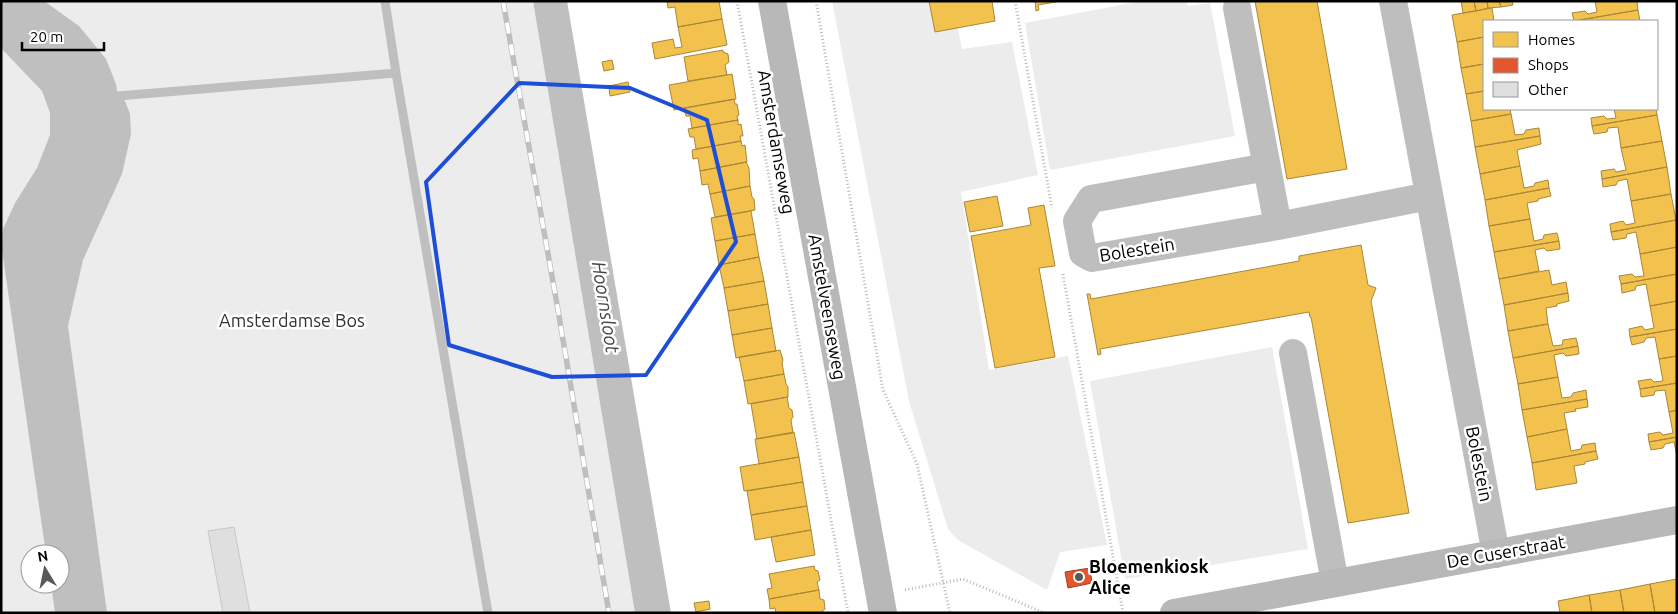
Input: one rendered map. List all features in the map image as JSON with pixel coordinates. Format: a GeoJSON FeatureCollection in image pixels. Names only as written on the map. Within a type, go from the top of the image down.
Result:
{"type":"FeatureCollection","features":[{"type":"Feature","properties":{"kind":"main road","name":"Amstelveenseweg"},"geometry":{"type":"LineString","coordinates":[[772,1],[881,604]]}},
{"type":"Feature","properties":{"kind":"main road","name":"De Cuserstraat"},"geometry":{"type":"LineString","coordinates":[[1174,613],[1212,609],[1335,583],[1677,520]]}},
{"type":"Feature","properties":{"kind":"street","name":"Bolestein"},"geometry":{"type":"LineString","coordinates":[[1393,1],[1496,554]]}},
{"type":"Feature","properties":{"kind":"street"},"geometry":{"type":"LineString","coordinates":[[1237,8],[1278,226]]}},
{"type":"Feature","properties":{"kind":"street"},"geometry":{"type":"LineString","coordinates":[[1066,224],[1091,199],[1267,167]]}},
{"type":"Feature","properties":{"kind":"street","name":"Bolestein"},"geometry":{"type":"LineString","coordinates":[[1066,224],[1083,253],[1092,258],[1278,226],[1429,196]]}},
{"type":"Feature","properties":{"kind":"street"},"geometry":{"type":"LineString","coordinates":[[1293,353],[1335,583]]}},
{"type":"Feature","properties":{"kind":"path","name":"Amsterdamseweg"},"geometry":{"type":"LineString","coordinates":[[737,1],[848,613]]}},
{"type":"Feature","properties":{"kind":"path"},"geometry":{"type":"LineString","coordinates":[[816,1],[883,390],[917,464],[950,613]]}},
{"type":"Feature","properties":{"kind":"path"},"geometry":{"type":"LineString","coordinates":[[1014,1],[1066,224]]}},
{"type":"Feature","properties":{"kind":"path"},"geometry":{"type":"LineString","coordinates":[[1062,268],[1123,613]]}},
{"type":"Feature","properties":{"kind":"path"},"geometry":{"type":"LineString","coordinates":[[846,602],[881,604],[962,579],[1045,613]]}},
{"type":"Feature","properties":{"kind":"highlighted area"},"geometry":{"type":"Polygon","coordinates":[[[519,83],[630,88],[707,120],[736,242],[646,375],[552,377],[449,345],[426,182],[519,83]]]}},
{"type":"Feature","properties":{"kind":"green space","name":"Amsterdamse Bos"},"geometry":{"type":"Polygon","coordinates":[[[1,1],[533,1],[635,613],[1,613],[1,1]]]}},
{"type":"Feature","properties":{"kind":"green space"},"geometry":{"type":"Polygon","coordinates":[[[832,1],[953,1],[962,49],[1012,42],[1038,175],[961,192],[989,370],[1068,356],[1107,545],[1060,552],[1047,590],[958,540],[948,529],[909,401],[832,1]]]}},
{"type":"Feature","properties":{"kind":"green space"},"geometry":{"type":"Polygon","coordinates":[[[1142,1],[1186,1],[1188,6],[1210,3],[1235,136],[1050,170],[1025,23],[1142,1]]]}},
{"type":"Feature","properties":{"kind":"green space"},"geometry":{"type":"Polygon","coordinates":[[[1272,347],[1308,549],[1125,579],[1090,381],[1272,347]]]}},
{"type":"Feature","properties":{"kind":"water"},"geometry":{"type":"Polygon","coordinates":[[[1,1],[44,1],[79,26],[106,59],[116,84],[118,96],[125,101],[130,114],[131,134],[122,174],[83,260],[68,326],[107,613],[55,613],[52,594],[70,594],[70,544],[45,544],[2,250],[3,229],[15,203],[37,168],[50,135],[50,113],[42,91],[1,48],[1,1]]]}},
{"type":"Feature","properties":{"kind":"water","name":"Hoornsloot"},"geometry":{"type":"Polygon","coordinates":[[[533,1],[567,1],[671,613],[635,613],[533,1]]]}},
{"type":"Feature","properties":{"kind":"building: Homes"},"geometry":{"type":"Polygon","coordinates":[[[719,1],[722,19],[678,27],[675,7],[668,8],[667,2],[719,1]]]}},
{"type":"Feature","properties":{"kind":"building: Homes"},"geometry":{"type":"Polygon","coordinates":[[[929,1],[992,1],[995,21],[935,32],[929,1]]]}},
{"type":"Feature","properties":{"kind":"building: Homes"},"geometry":{"type":"Polygon","coordinates":[[[1035,1],[1061,1],[1038,5],[1039,10],[1036,11],[1035,1]]]}},
{"type":"Feature","properties":{"kind":"building: Homes"},"geometry":{"type":"Polygon","coordinates":[[[1255,1],[1317,1],[1347,169],[1287,179],[1255,1]]]}},
{"type":"Feature","properties":{"kind":"building: Homes"},"geometry":{"type":"Polygon","coordinates":[[[1461,1],[1474,1],[1476,11],[1463,13],[1461,1]]]}},
{"type":"Feature","properties":{"kind":"building: Homes"},"geometry":{"type":"Polygon","coordinates":[[[1474,1],[1487,1],[1488,8],[1476,11],[1474,1]]]}},
{"type":"Feature","properties":{"kind":"building: Homes"},"geometry":{"type":"Polygon","coordinates":[[[1487,1],[1499,1],[1501,7],[1488,8],[1487,1]]]}},
{"type":"Feature","properties":{"kind":"building: Homes"},"geometry":{"type":"Polygon","coordinates":[[[1499,1],[1512,1],[1513,5],[1501,7],[1499,1]]]}},
{"type":"Feature","properties":{"kind":"building: Homes"},"geometry":{"type":"Polygon","coordinates":[[[1595,1],[1637,1],[1638,10],[1580,20],[1574,20],[1572,13],[1585,11],[1588,14],[1597,12],[1595,1]]]}},
{"type":"Feature","properties":{"kind":"building: Homes"},"geometry":{"type":"Polygon","coordinates":[[[1492,8],[1494,20],[1483,20],[1483,37],[1457,42],[1452,15],[1492,8]]]}},
{"type":"Feature","properties":{"kind":"building: Homes"},"geometry":{"type":"Polygon","coordinates":[[[1638,10],[1640,20],[1580,20],[1638,10]]]}},
{"type":"Feature","properties":{"kind":"building: Homes"},"geometry":{"type":"Polygon","coordinates":[[[722,19],[727,45],[655,59],[652,43],[673,39],[675,48],[682,47],[678,27],[722,19]]]}},
{"type":"Feature","properties":{"kind":"building: Homes"},"geometry":{"type":"Polygon","coordinates":[[[1483,37],[1483,64],[1461,68],[1457,42],[1483,37]]]}},
{"type":"Feature","properties":{"kind":"building: Homes"},"geometry":{"type":"Polygon","coordinates":[[[723,50],[723,52],[728,54],[729,62],[725,65],[727,75],[688,81],[684,57],[723,50]]]}},
{"type":"Feature","properties":{"kind":"building: Homes"},"geometry":{"type":"Polygon","coordinates":[[[612,60],[614,69],[604,71],[602,62],[612,60]]]}},
{"type":"Feature","properties":{"kind":"building: Homes"},"geometry":{"type":"Polygon","coordinates":[[[1483,64],[1483,91],[1466,94],[1461,68],[1483,64]]]}},
{"type":"Feature","properties":{"kind":"building: Homes"},"geometry":{"type":"Polygon","coordinates":[[[732,74],[736,99],[674,110],[669,85],[732,74]]]}},
{"type":"Feature","properties":{"kind":"building: Homes"},"geometry":{"type":"Polygon","coordinates":[[[628,82],[630,92],[610,96],[609,86],[628,82]]]}},
{"type":"Feature","properties":{"kind":"building: Homes"},"geometry":{"type":"Polygon","coordinates":[[[1483,91],[1483,110],[1510,110],[1511,114],[1471,121],[1466,94],[1483,91]]]}},
{"type":"Feature","properties":{"kind":"building: Homes"},"geometry":{"type":"Polygon","coordinates":[[[734,99],[735,104],[737,104],[738,120],[692,128],[690,116],[686,116],[684,108],[734,99]]]}},
{"type":"Feature","properties":{"kind":"building: Homes"},"geometry":{"type":"Polygon","coordinates":[[[1614,110],[1656,110],[1657,115],[1592,126],[1591,118],[1604,116],[1607,119],[1616,118],[1614,110]]]}},
{"type":"Feature","properties":{"kind":"building: Homes"},"geometry":{"type":"Polygon","coordinates":[[[1511,114],[1515,135],[1524,134],[1526,130],[1539,128],[1540,136],[1475,147],[1471,121],[1511,114]]]}},
{"type":"Feature","properties":{"kind":"building: Homes"},"geometry":{"type":"Polygon","coordinates":[[[1657,115],[1662,141],[1621,148],[1618,127],[1608,128],[1607,132],[1594,134],[1592,126],[1657,115]]]}},
{"type":"Feature","properties":{"kind":"building: Homes"},"geometry":{"type":"Polygon","coordinates":[[[738,120],[738,125],[741,124],[743,136],[740,136],[741,141],[696,149],[694,137],[690,137],[688,129],[738,120]]]}},
{"type":"Feature","properties":{"kind":"building: Homes"},"geometry":{"type":"Polygon","coordinates":[[[1540,136],[1541,144],[1517,150],[1520,166],[1480,174],[1475,147],[1540,136]]]}},
{"type":"Feature","properties":{"kind":"building: Homes"},"geometry":{"type":"Polygon","coordinates":[[[741,141],[742,146],[745,145],[747,162],[700,171],[698,158],[693,159],[692,150],[741,141]]]}},
{"type":"Feature","properties":{"kind":"building: Homes"},"geometry":{"type":"Polygon","coordinates":[[[1662,141],[1667,167],[1602,179],[1601,171],[1614,169],[1616,172],[1626,170],[1621,148],[1662,141]]]}},
{"type":"Feature","properties":{"kind":"building: Homes"},"geometry":{"type":"Polygon","coordinates":[[[746,162],[749,168],[750,186],[710,194],[708,184],[702,185],[700,171],[746,162]]]}},
{"type":"Feature","properties":{"kind":"building: Homes"},"geometry":{"type":"Polygon","coordinates":[[[1520,166],[1524,188],[1548,180],[1549,188],[1485,200],[1480,174],[1520,166]]]}},
{"type":"Feature","properties":{"kind":"building: Homes"},"geometry":{"type":"Polygon","coordinates":[[[1667,167],[1671,194],[1631,201],[1627,179],[1618,181],[1616,185],[1603,187],[1602,179],[1667,167]]]}},
{"type":"Feature","properties":{"kind":"building: Homes"},"geometry":{"type":"Polygon","coordinates":[[[750,186],[755,210],[715,217],[710,194],[750,186]]]}},
{"type":"Feature","properties":{"kind":"building: Homes"},"geometry":{"type":"Polygon","coordinates":[[[1549,188],[1551,196],[1527,203],[1530,219],[1489,226],[1485,200],[1549,188]]]}},
{"type":"Feature","properties":{"kind":"building: Homes"},"geometry":{"type":"Polygon","coordinates":[[[1671,194],[1676,220],[1611,232],[1610,224],[1623,221],[1626,225],[1635,223],[1631,201],[1671,194]]]}},
{"type":"Feature","properties":{"kind":"building: Homes"},"geometry":{"type":"Polygon","coordinates":[[[997,196],[1003,226],[970,232],[964,202],[997,196]]]}},
{"type":"Feature","properties":{"kind":"building: Homes"},"geometry":{"type":"Polygon","coordinates":[[[1044,205],[1055,266],[1039,268],[1055,357],[995,368],[971,236],[1031,225],[1028,208],[1044,205]]]}},
{"type":"Feature","properties":{"kind":"building: Homes"},"geometry":{"type":"Polygon","coordinates":[[[751,211],[755,234],[715,241],[711,218],[751,211]]]}},
{"type":"Feature","properties":{"kind":"building: Homes"},"geometry":{"type":"Polygon","coordinates":[[[1530,219],[1534,241],[1543,239],[1544,235],[1557,233],[1559,241],[1494,252],[1489,226],[1530,219]]]}},
{"type":"Feature","properties":{"kind":"building: Homes"},"geometry":{"type":"Polygon","coordinates":[[[1676,220],[1677,247],[1640,254],[1636,232],[1627,234],[1626,238],[1613,240],[1611,232],[1676,220]]]}},
{"type":"Feature","properties":{"kind":"building: Homes"},"geometry":{"type":"Polygon","coordinates":[[[755,234],[759,257],[719,265],[715,241],[755,234]]]}},
{"type":"Feature","properties":{"kind":"building: Homes"},"geometry":{"type":"Polygon","coordinates":[[[1559,241],[1560,249],[1547,251],[1544,248],[1535,250],[1539,271],[1499,279],[1494,252],[1559,241]]]}},
{"type":"Feature","properties":{"kind":"building: Homes"},"geometry":{"type":"Polygon","coordinates":[[[1361,245],[1368,285],[1376,288],[1371,301],[1409,513],[1348,523],[1309,312],[1100,349],[1101,354],[1098,355],[1087,294],[1090,294],[1091,299],[1299,261],[1299,256],[1361,245]]]}},
{"type":"Feature","properties":{"kind":"building: Homes"},"geometry":{"type":"Polygon","coordinates":[[[1677,247],[1677,274],[1621,284],[1619,276],[1632,274],[1635,277],[1644,276],[1640,254],[1677,247]]]}},
{"type":"Feature","properties":{"kind":"building: Homes"},"geometry":{"type":"Polygon","coordinates":[[[759,257],[764,281],[724,288],[719,265],[759,257]]]}},
{"type":"Feature","properties":{"kind":"building: Homes"},"geometry":{"type":"Polygon","coordinates":[[[1549,270],[1552,285],[1566,282],[1568,293],[1504,305],[1499,279],[1549,270]]]}},
{"type":"Feature","properties":{"kind":"building: Homes"},"geometry":{"type":"Polygon","coordinates":[[[1677,274],[1677,301],[1650,306],[1646,284],[1636,286],[1635,290],[1622,293],[1621,284],[1677,274]]]}},
{"type":"Feature","properties":{"kind":"building: Homes"},"geometry":{"type":"Polygon","coordinates":[[[764,281],[768,304],[728,311],[724,288],[764,281]]]}},
{"type":"Feature","properties":{"kind":"building: Homes"},"geometry":{"type":"Polygon","coordinates":[[[1568,293],[1569,301],[1546,308],[1548,324],[1508,331],[1504,305],[1568,293]]]}},
{"type":"Feature","properties":{"kind":"building: Homes"},"geometry":{"type":"Polygon","coordinates":[[[1677,301],[1677,329],[1630,337],[1629,329],[1642,326],[1645,330],[1654,328],[1650,306],[1677,301]]]}},
{"type":"Feature","properties":{"kind":"building: Homes"},"geometry":{"type":"Polygon","coordinates":[[[768,304],[772,328],[732,335],[728,311],[768,304]]]}},
{"type":"Feature","properties":{"kind":"building: Homes"},"geometry":{"type":"Polygon","coordinates":[[[1548,324],[1553,346],[1562,345],[1563,340],[1576,338],[1578,346],[1513,358],[1508,331],[1548,324]]]}},
{"type":"Feature","properties":{"kind":"building: Homes"},"geometry":{"type":"Polygon","coordinates":[[[772,328],[776,351],[736,358],[732,335],[772,328]]]}},
{"type":"Feature","properties":{"kind":"building: Homes"},"geometry":{"type":"Polygon","coordinates":[[[1677,329],[1677,356],[1659,359],[1655,337],[1646,338],[1644,342],[1632,345],[1630,337],[1677,329]]]}},
{"type":"Feature","properties":{"kind":"building: Homes"},"geometry":{"type":"Polygon","coordinates":[[[1578,346],[1579,354],[1566,356],[1563,353],[1554,355],[1558,377],[1518,384],[1513,358],[1578,346]]]}},
{"type":"Feature","properties":{"kind":"building: Homes"},"geometry":{"type":"Polygon","coordinates":[[[780,350],[784,374],[744,381],[739,357],[780,350]]]}},
{"type":"Feature","properties":{"kind":"building: Homes"},"geometry":{"type":"Polygon","coordinates":[[[1677,356],[1677,383],[1640,389],[1638,381],[1651,379],[1654,382],[1663,381],[1659,359],[1677,356]]]}},
{"type":"Feature","properties":{"kind":"building: Homes"},"geometry":{"type":"Polygon","coordinates":[[[784,374],[788,387],[788,397],[748,404],[744,381],[784,374]]]}},
{"type":"Feature","properties":{"kind":"building: Homes"},"geometry":{"type":"Polygon","coordinates":[[[1558,377],[1562,398],[1571,397],[1573,393],[1586,390],[1587,399],[1522,410],[1518,384],[1558,377]]]}},
{"type":"Feature","properties":{"kind":"building: Homes"},"geometry":{"type":"Polygon","coordinates":[[[1677,383],[1677,410],[1669,412],[1665,390],[1655,391],[1654,395],[1641,397],[1640,389],[1677,383]]]}},
{"type":"Feature","properties":{"kind":"building: Homes"},"geometry":{"type":"Polygon","coordinates":[[[787,397],[789,408],[792,410],[793,433],[757,439],[751,404],[787,397]]]}},
{"type":"Feature","properties":{"kind":"building: Homes"},"geometry":{"type":"Polygon","coordinates":[[[1587,399],[1588,407],[1564,413],[1567,429],[1527,437],[1522,410],[1587,399]]]}},
{"type":"Feature","properties":{"kind":"building: Homes"},"geometry":{"type":"Polygon","coordinates":[[[1677,410],[1677,437],[1649,442],[1648,434],[1660,432],[1663,435],[1673,433],[1669,412],[1677,410]]]}},
{"type":"Feature","properties":{"kind":"building: Homes"},"geometry":{"type":"Polygon","coordinates":[[[1567,429],[1571,451],[1581,449],[1582,445],[1595,443],[1596,451],[1532,463],[1527,437],[1567,429]]]}},
{"type":"Feature","properties":{"kind":"building: Homes"},"geometry":{"type":"Polygon","coordinates":[[[794,432],[799,457],[759,464],[755,439],[794,432]]]}},
{"type":"Feature","properties":{"kind":"building: Homes"},"geometry":{"type":"Polygon","coordinates":[[[1677,437],[1677,456],[1674,442],[1665,444],[1663,448],[1651,450],[1649,442],[1677,437]]]}},
{"type":"Feature","properties":{"kind":"building: Homes"},"geometry":{"type":"Polygon","coordinates":[[[1596,451],[1598,459],[1574,466],[1577,483],[1536,490],[1532,463],[1596,451]]]}},
{"type":"Feature","properties":{"kind":"building: Homes"},"geometry":{"type":"Polygon","coordinates":[[[799,457],[803,482],[744,491],[740,467],[799,457]]]}},
{"type":"Feature","properties":{"kind":"building: Homes"},"geometry":{"type":"Polygon","coordinates":[[[803,482],[807,506],[751,515],[747,491],[803,482]]]}},
{"type":"Feature","properties":{"kind":"building: Homes"},"geometry":{"type":"Polygon","coordinates":[[[807,506],[811,530],[755,540],[751,515],[807,506]]]}},
{"type":"Feature","properties":{"kind":"building: Homes"},"geometry":{"type":"Polygon","coordinates":[[[811,530],[815,555],[776,562],[771,537],[811,530]]]}},
{"type":"Feature","properties":{"kind":"building: Homes"},"geometry":{"type":"Polygon","coordinates":[[[814,566],[815,570],[818,571],[820,580],[817,582],[819,590],[769,599],[767,589],[772,588],[769,574],[814,566]]]}},
{"type":"Feature","properties":{"kind":"building: Homes"},"geometry":{"type":"Polygon","coordinates":[[[1677,579],[1677,613],[1655,613],[1650,584],[1677,579]]]}},
{"type":"Feature","properties":{"kind":"building: Homes"},"geometry":{"type":"Polygon","coordinates":[[[1650,584],[1655,613],[1624,613],[1620,590],[1650,584]]]}},
{"type":"Feature","properties":{"kind":"building: Homes"},"geometry":{"type":"Polygon","coordinates":[[[819,590],[820,599],[824,600],[825,609],[822,611],[823,613],[776,613],[775,608],[770,609],[769,599],[819,590]]]}},
{"type":"Feature","properties":{"kind":"building: Homes"},"geometry":{"type":"Polygon","coordinates":[[[1620,590],[1624,613],[1592,613],[1589,595],[1620,590]]]}},
{"type":"Feature","properties":{"kind":"building: Homes"},"geometry":{"type":"Polygon","coordinates":[[[1589,595],[1592,613],[1560,613],[1558,601],[1589,595]]]}},
{"type":"Feature","properties":{"kind":"building: Homes"},"geometry":{"type":"Polygon","coordinates":[[[709,601],[710,609],[696,612],[694,603],[709,601]]]}},
{"type":"Feature","properties":{"kind":"building: Shops","name":"Bloemenkiosk Alice"},"geometry":{"type":"Polygon","coordinates":[[[1090,568],[1092,583],[1068,588],[1065,572],[1090,568]]]}},
{"type":"Feature","properties":{"kind":"building: Other"},"geometry":{"type":"Polygon","coordinates":[[[234,527],[250,613],[223,613],[208,531],[234,527]]]}},
{"type":"Feature","properties":{"kind":"waterway"},"geometry":{"type":"LineString","coordinates":[[385,1],[488,613]]}},
{"type":"Feature","properties":{"kind":"waterway"},"geometry":{"type":"LineString","coordinates":[[118,96],[396,73]]}},
{"type":"Feature","properties":{"kind":"railway"},"geometry":{"type":"LineString","coordinates":[[503,1],[609,613]]}},
{"type":"Feature","properties":{"kind":"place","name":"Bloemenkiosk Alice"},"geometry":{"type":"Point","coordinates":[1079,577]}}]}
